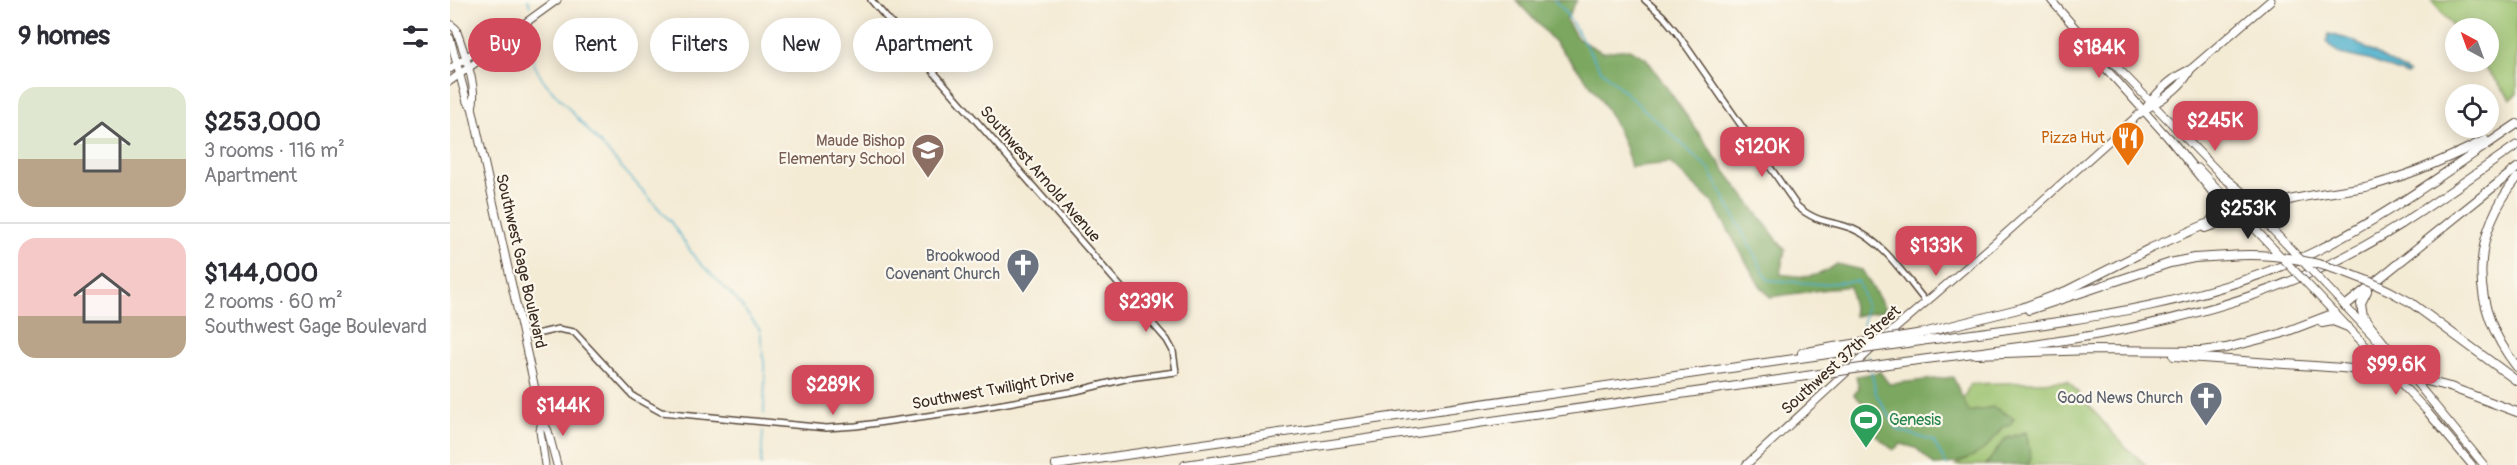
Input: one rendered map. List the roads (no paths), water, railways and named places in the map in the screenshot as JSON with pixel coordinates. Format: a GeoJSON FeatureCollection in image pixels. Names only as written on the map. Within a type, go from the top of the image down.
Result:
{"type":"FeatureCollection","features":[{"type":"Feature","properties":{"kind":"highway"},"geometry":{"type":"LineString","coordinates":[[2259,216],[2267,209],[2298,199],[2365,187],[2433,165],[2514,126]]}},
{"type":"Feature","properties":{"kind":"highway"},"geometry":{"type":"LineString","coordinates":[[1924,335],[2136,310],[2198,295],[2256,276],[2308,255],[2357,229],[2514,126]]}},
{"type":"Feature","properties":{"kind":"highway"},"geometry":{"type":"LineString","coordinates":[[2169,138],[2218,200],[2216,213],[2212,220],[2197,229]]}},
{"type":"Feature","properties":{"kind":"highway"},"geometry":{"type":"LineString","coordinates":[[1185,465],[1969,354],[2172,321],[2262,293],[2319,269],[2358,249],[2517,145]]}},
{"type":"Feature","properties":{"kind":"highway"},"geometry":{"type":"LineString","coordinates":[[2345,306],[2517,168]]}},
{"type":"Feature","properties":{"kind":"highway"},"geometry":{"type":"LineString","coordinates":[[2220,174],[2250,200],[2261,204],[2330,188],[2365,187]]}},
{"type":"Feature","properties":{"kind":"highway"},"geometry":{"type":"LineString","coordinates":[[2517,178],[2502,198],[2490,224],[2483,248],[2481,274],[2483,298],[2490,323],[2517,367]]}},
{"type":"Feature","properties":{"kind":"highway"},"geometry":{"type":"LineString","coordinates":[[1924,335],[2033,304],[2066,291],[2151,248],[2197,229],[2242,215]]}},
{"type":"Feature","properties":{"kind":"highway"},"geometry":{"type":"LineString","coordinates":[[1056,465],[1768,363],[1973,325],[2025,312],[2170,263],[2194,258],[2228,256],[2269,256],[2324,266],[2372,283],[2410,302],[2517,381]]}},
{"type":"Feature","properties":{"kind":"highway"},"geometry":{"type":"LineString","coordinates":[[2380,279],[2364,295],[2361,312],[2367,324],[2388,345],[2407,372]]}},
{"type":"Feature","properties":{"kind":"highway"},"geometry":{"type":"LineString","coordinates":[[1969,354],[1985,356],[2077,352],[2201,351],[2226,348],[2280,334],[2336,313]]}},
{"type":"Feature","properties":{"kind":"highway"},"geometry":{"type":"LineString","coordinates":[[2280,334],[2297,333],[2334,321],[2348,327]]}},
{"type":"Feature","properties":{"kind":"highway"},"geometry":{"type":"LineString","coordinates":[[2077,352],[2342,368],[2397,374],[2450,387],[2517,412]]}},
{"type":"Feature","properties":{"kind":"main road"},"geometry":{"type":"LineString","coordinates":[[532,18],[557,0]]}},
{"type":"Feature","properties":{"kind":"main road"},"geometry":{"type":"LineString","coordinates":[[2051,0],[2077,30],[2099,61],[2426,409],[2472,465]]}},
{"type":"Feature","properties":{"kind":"main road","name":"Southwest 37th Street"},"geometry":{"type":"LineString","coordinates":[[1746,465],[1926,302],[2144,110],[2151,104],[2163,100],[2186,80],[2192,69],[2271,0]]}},
{"type":"Feature","properties":{"kind":"main road","name":"Southwest Gage Boulevard"},"geometry":{"type":"LineString","coordinates":[[450,24],[456,28],[468,67]]}},
{"type":"Feature","properties":{"kind":"main road"},"geometry":{"type":"LineString","coordinates":[[2077,30],[2091,40],[2407,372],[2484,465]]}},
{"type":"Feature","properties":{"kind":"main road","name":"Southwest Gage Boulevard"},"geometry":{"type":"LineString","coordinates":[[450,38],[467,102],[472,107],[542,420],[549,431],[557,465]]}},
{"type":"Feature","properties":{"kind":"main road"},"geometry":{"type":"LineString","coordinates":[[450,69],[468,55]]}},
{"type":"Feature","properties":{"kind":"main road"},"geometry":{"type":"LineString","coordinates":[[450,81],[468,67]]}},
{"type":"Feature","properties":{"kind":"main road","name":"Southwest Gage Boulevard"},"geometry":{"type":"LineString","coordinates":[[469,72],[475,100],[472,107]]}},
{"type":"Feature","properties":{"kind":"main road"},"geometry":{"type":"LineString","coordinates":[[2242,215],[2259,216]]}},
{"type":"Feature","properties":{"kind":"main road"},"geometry":{"type":"LineString","coordinates":[[2259,216],[2256,225],[2260,234]]}},
{"type":"Feature","properties":{"kind":"main road"},"geometry":{"type":"LineString","coordinates":[[2336,313],[2345,306]]}},
{"type":"Feature","properties":{"kind":"main road","name":"Southwest Gage Boulevard"},"geometry":{"type":"LineString","coordinates":[[542,420],[540,431],[546,465]]}},
{"type":"Feature","properties":{"kind":"street","name":"Southwest Arnold Avenue"},"geometry":{"type":"LineString","coordinates":[[871,0],[1167,340],[1173,351],[1176,372]]}},
{"type":"Feature","properties":{"kind":"street"},"geometry":{"type":"LineString","coordinates":[[1645,0],[1677,33],[1797,206],[1820,221],[1852,229],[1869,238],[1885,253],[1926,302]]}},
{"type":"Feature","properties":{"kind":"street","name":"Southwest Twilight Drive"},"geometry":{"type":"LineString","coordinates":[[524,337],[558,329],[573,332],[634,397],[661,412],[826,428],[962,411],[1076,391],[1129,378],[1176,372]]}},
{"type":"Feature","properties":{"kind":"water"},"geometry":{"type":"Polygon","coordinates":[[[2329,34],[2352,40],[2409,73],[2407,75],[2368,60],[2340,54],[2326,42],[2329,34]]]}},
{"type":"Feature","properties":{"kind":"waterway"},"geometry":{"type":"LineString","coordinates":[[528,0],[530,6]]}},
{"type":"Feature","properties":{"kind":"waterway"},"geometry":{"type":"LineString","coordinates":[[1554,0],[1564,10],[1601,70],[1709,169],[1768,280],[1820,284],[1858,281],[1866,305],[1863,329],[1865,338]]}},
{"type":"Feature","properties":{"kind":"waterway"},"geometry":{"type":"LineString","coordinates":[[538,72],[542,79],[670,221],[696,259],[734,297],[760,330],[765,371],[764,414]]}},
{"type":"Feature","properties":{"kind":"waterway"},"geometry":{"type":"LineString","coordinates":[[1868,355],[1870,365]]}},
{"type":"Feature","properties":{"kind":"waterway"},"geometry":{"type":"LineString","coordinates":[[1871,370],[1876,394],[1898,430],[1933,441],[1947,465]]}},
{"type":"Feature","properties":{"kind":"waterway"},"geometry":{"type":"LineString","coordinates":[[761,465],[763,431]]}},
{"type":"Feature","properties":{"kind":"place","name":"Pizza Hut"},"geometry":{"type":"Point","coordinates":[2128,167]}},
{"type":"Feature","properties":{"kind":"place","name":"Maude Bishop Elementary School"},"geometry":{"type":"Point","coordinates":[928,179]}},
{"type":"Feature","properties":{"kind":"place","name":"Brookwood Covenant Church"},"geometry":{"type":"Point","coordinates":[1023,294]}},
{"type":"Feature","properties":{"kind":"place","name":"Good News Church"},"geometry":{"type":"Point","coordinates":[2206,427]}},
{"type":"Feature","properties":{"kind":"place","name":"Genesis"},"geometry":{"type":"Point","coordinates":[1866,449]}}]}
